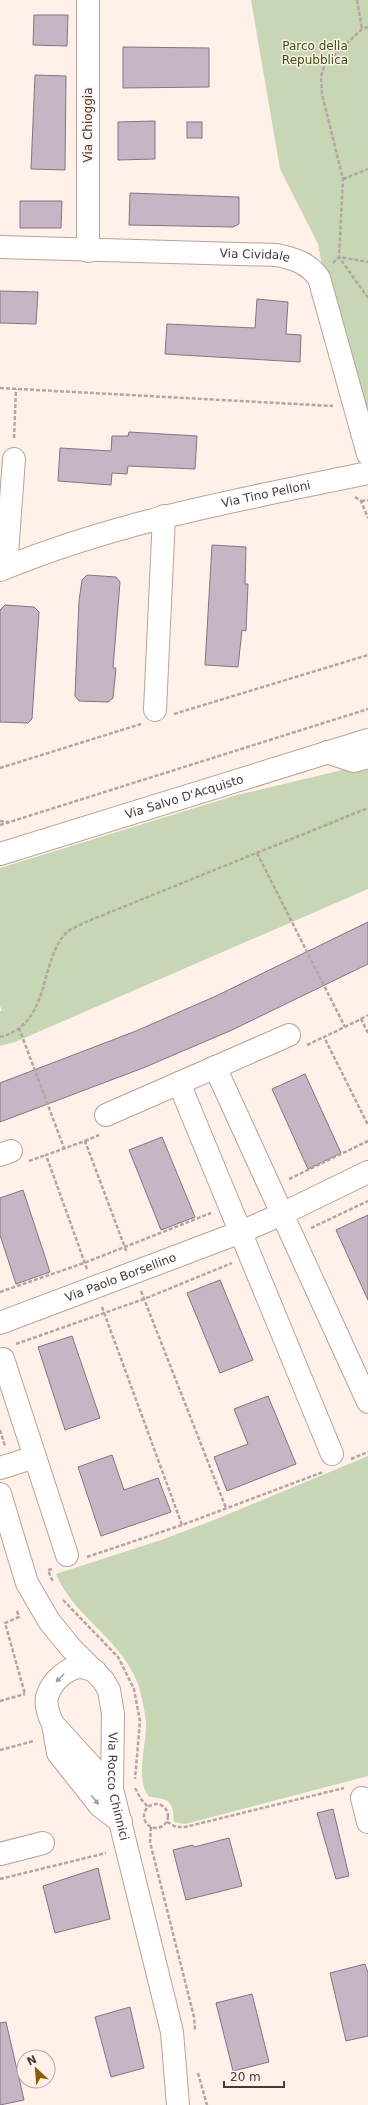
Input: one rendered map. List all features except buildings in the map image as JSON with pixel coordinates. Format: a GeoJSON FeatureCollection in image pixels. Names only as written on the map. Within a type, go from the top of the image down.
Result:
{"type":"FeatureCollection","features":[{"type":"Feature","properties":{"kind":"street","name":"Via Chioggia"},"geometry":{"type":"LineString","coordinates":[[88,0],[88,251]]}},
{"type":"Feature","properties":{"kind":"street","name":"Via Cividale"},"geometry":{"type":"LineString","coordinates":[[0,247],[88,251],[277,255],[300,261],[312,268],[319,278],[368,454]]}},
{"type":"Feature","properties":{"kind":"street","name":"Via Tino Pelloni"},"geometry":{"type":"LineString","coordinates":[[14,459],[3,569],[94,535],[164,516],[368,473]]}},
{"type":"Feature","properties":{"kind":"street"},"geometry":{"type":"LineString","coordinates":[[157,716],[164,516]]}},
{"type":"Feature","properties":{"kind":"street"},"geometry":{"type":"LineString","coordinates":[[368,723],[333,750],[354,761],[368,757]]}},
{"type":"Feature","properties":{"kind":"street","name":"Via Salvo D'Acquisto"},"geometry":{"type":"LineString","coordinates":[[0,854],[368,740]]}},
{"type":"Feature","properties":{"kind":"street"},"geometry":{"type":"LineString","coordinates":[[106,1114],[289,1035]]}},
{"type":"Feature","properties":{"kind":"street"},"geometry":{"type":"LineString","coordinates":[[215,1067],[368,1402]]}},
{"type":"Feature","properties":{"kind":"street"},"geometry":{"type":"LineString","coordinates":[[179,1083],[335,1462]]}},
{"type":"Feature","properties":{"kind":"street","name":"Via Paolo Borsellino"},"geometry":{"type":"LineString","coordinates":[[0,1323],[134,1274],[241,1232],[282,1214],[368,1172]]}},
{"type":"Feature","properties":{"kind":"street"},"geometry":{"type":"LineString","coordinates":[[9,1352],[34,1457],[69,1560]]}},
{"type":"Feature","properties":{"kind":"street"},"geometry":{"type":"LineString","coordinates":[[0,1468],[34,1457]]}},
{"type":"Feature","properties":{"kind":"street","name":"Via Rocco Chinnici"},"geometry":{"type":"LineString","coordinates":[[0,1494],[27,1583],[50,1621],[71,1648],[95,1671],[109,1690],[113,1714],[112,1789],[128,1848],[172,2032],[178,2105]]}},
{"type":"Feature","properties":{"kind":"street"},"geometry":{"type":"LineString","coordinates":[[95,1671],[80,1667],[67,1671],[58,1679],[47,1695],[49,1717],[52,1724],[58,1753],[100,1806],[121,1822]]}},
{"type":"Feature","properties":{"kind":"street"},"geometry":{"type":"LineString","coordinates":[[52,1724],[112,1789]]}},
{"type":"Feature","properties":{"kind":"street"},"geometry":{"type":"LineString","coordinates":[[354,1793],[368,1822]]}},
{"type":"Feature","properties":{"kind":"street"},"geometry":{"type":"LineString","coordinates":[[0,1854],[43,1843]]}},
{"type":"Feature","properties":{"kind":"path"},"geometry":{"type":"LineString","coordinates":[[357,0],[362,28]]}},
{"type":"Feature","properties":{"kind":"path"},"geometry":{"type":"LineString","coordinates":[[368,27],[362,28],[325,64],[321,76],[322,94],[343,179],[339,257],[368,298]]}},
{"type":"Feature","properties":{"kind":"path"},"geometry":{"type":"LineString","coordinates":[[343,179],[368,169]]}},
{"type":"Feature","properties":{"kind":"path"},"geometry":{"type":"LineString","coordinates":[[339,257],[368,262]]}},
{"type":"Feature","properties":{"kind":"path"},"geometry":{"type":"LineString","coordinates":[[319,278],[339,257]]}},
{"type":"Feature","properties":{"kind":"path"},"geometry":{"type":"LineString","coordinates":[[0,388],[332,406],[353,401]]}},
{"type":"Feature","properties":{"kind":"path"},"geometry":{"type":"LineString","coordinates":[[14,459],[16,388]]}},
{"type":"Feature","properties":{"kind":"path"},"geometry":{"type":"LineString","coordinates":[[361,501],[368,500]]}},
{"type":"Feature","properties":{"kind":"path"},"geometry":{"type":"LineString","coordinates":[[0,768],[157,716],[368,655]]}},
{"type":"Feature","properties":{"kind":"path"},"geometry":{"type":"LineString","coordinates":[[0,826],[368,709]]}},
{"type":"Feature","properties":{"kind":"path"},"geometry":{"type":"LineString","coordinates":[[0,1037],[19,1028],[35,1010],[58,944],[68,932],[86,922],[368,808]]}},
{"type":"Feature","properties":{"kind":"path"},"geometry":{"type":"LineString","coordinates":[[0,821],[10,822]]}},
{"type":"Feature","properties":{"kind":"path"},"geometry":{"type":"LineString","coordinates":[[257,853],[345,1027]]}},
{"type":"Feature","properties":{"kind":"path"},"geometry":{"type":"LineString","coordinates":[[368,1015],[324,1037],[368,1125]]}},
{"type":"Feature","properties":{"kind":"path"},"geometry":{"type":"LineString","coordinates":[[361,1018],[368,1033]]}},
{"type":"Feature","properties":{"kind":"path"},"geometry":{"type":"LineString","coordinates":[[19,1028],[64,1148]]}},
{"type":"Feature","properties":{"kind":"path"},"geometry":{"type":"LineString","coordinates":[[182,1525],[105,1314],[84,1263],[46,1155],[64,1148],[85,1140],[134,1274],[226,1508]]}},
{"type":"Feature","properties":{"kind":"path"},"geometry":{"type":"LineString","coordinates":[[270,1188],[368,1141]]}},
{"type":"Feature","properties":{"kind":"path"},"geometry":{"type":"LineString","coordinates":[[293,1237],[368,1201]]}},
{"type":"Feature","properties":{"kind":"path"},"geometry":{"type":"LineString","coordinates":[[0,1292],[84,1263],[230,1205]]}},
{"type":"Feature","properties":{"kind":"path"},"geometry":{"type":"LineString","coordinates":[[9,1352],[251,1255]]}},
{"type":"Feature","properties":{"kind":"path"},"geometry":{"type":"LineString","coordinates":[[55,1589],[48,1570],[69,1560],[182,1525],[335,1462],[368,1452]]}},
{"type":"Feature","properties":{"kind":"path"},"geometry":{"type":"LineString","coordinates":[[60,1596],[118,1657],[134,1689],[140,1721],[135,1788],[148,1806]]}},
{"type":"Feature","properties":{"kind":"path"},"geometry":{"type":"LineString","coordinates":[[17,1610],[19,1617],[5,1623],[27,1702]]}},
{"type":"Feature","properties":{"kind":"path"},"geometry":{"type":"LineString","coordinates":[[0,1701],[25,1694]]}},
{"type":"Feature","properties":{"kind":"path"},"geometry":{"type":"LineString","coordinates":[[0,1750],[37,1741]]}},
{"type":"Feature","properties":{"kind":"path"},"geometry":{"type":"LineString","coordinates":[[167,1822],[176,1828],[185,1827],[354,1793]]}},
{"type":"Feature","properties":{"kind":"path"},"geometry":{"type":"LineString","coordinates":[[154,1804],[161,1805],[166,1809],[168,1815],[167,1822],[160,1827],[151,1827],[145,1821],[144,1813],[148,1806],[154,1804]]}},
{"type":"Feature","properties":{"kind":"path"},"geometry":{"type":"LineString","coordinates":[[0,1879],[150,1842]]}},
{"type":"Feature","properties":{"kind":"green space","name":"Parco della Repubblica"},"geometry":{"type":"Polygon","coordinates":[[[251,0],[368,0],[368,411],[321,261],[318,244],[280,169],[251,0]]]}},
{"type":"Feature","properties":{"kind":"green space"},"geometry":{"type":"Polygon","coordinates":[[[368,764],[368,889],[15,1042],[0,1046],[0,1011],[2,1011],[0,1006],[0,868],[237,795],[368,764]]]}},
{"type":"Feature","properties":{"kind":"green space"},"geometry":{"type":"Polygon","coordinates":[[[368,1456],[368,1776],[185,1824],[174,1822],[171,1804],[162,1799],[150,1797],[145,1790],[142,1762],[146,1723],[139,1687],[132,1670],[122,1655],[74,1603],[64,1590],[56,1574],[161,1540],[214,1520],[368,1456]]]}}]}
